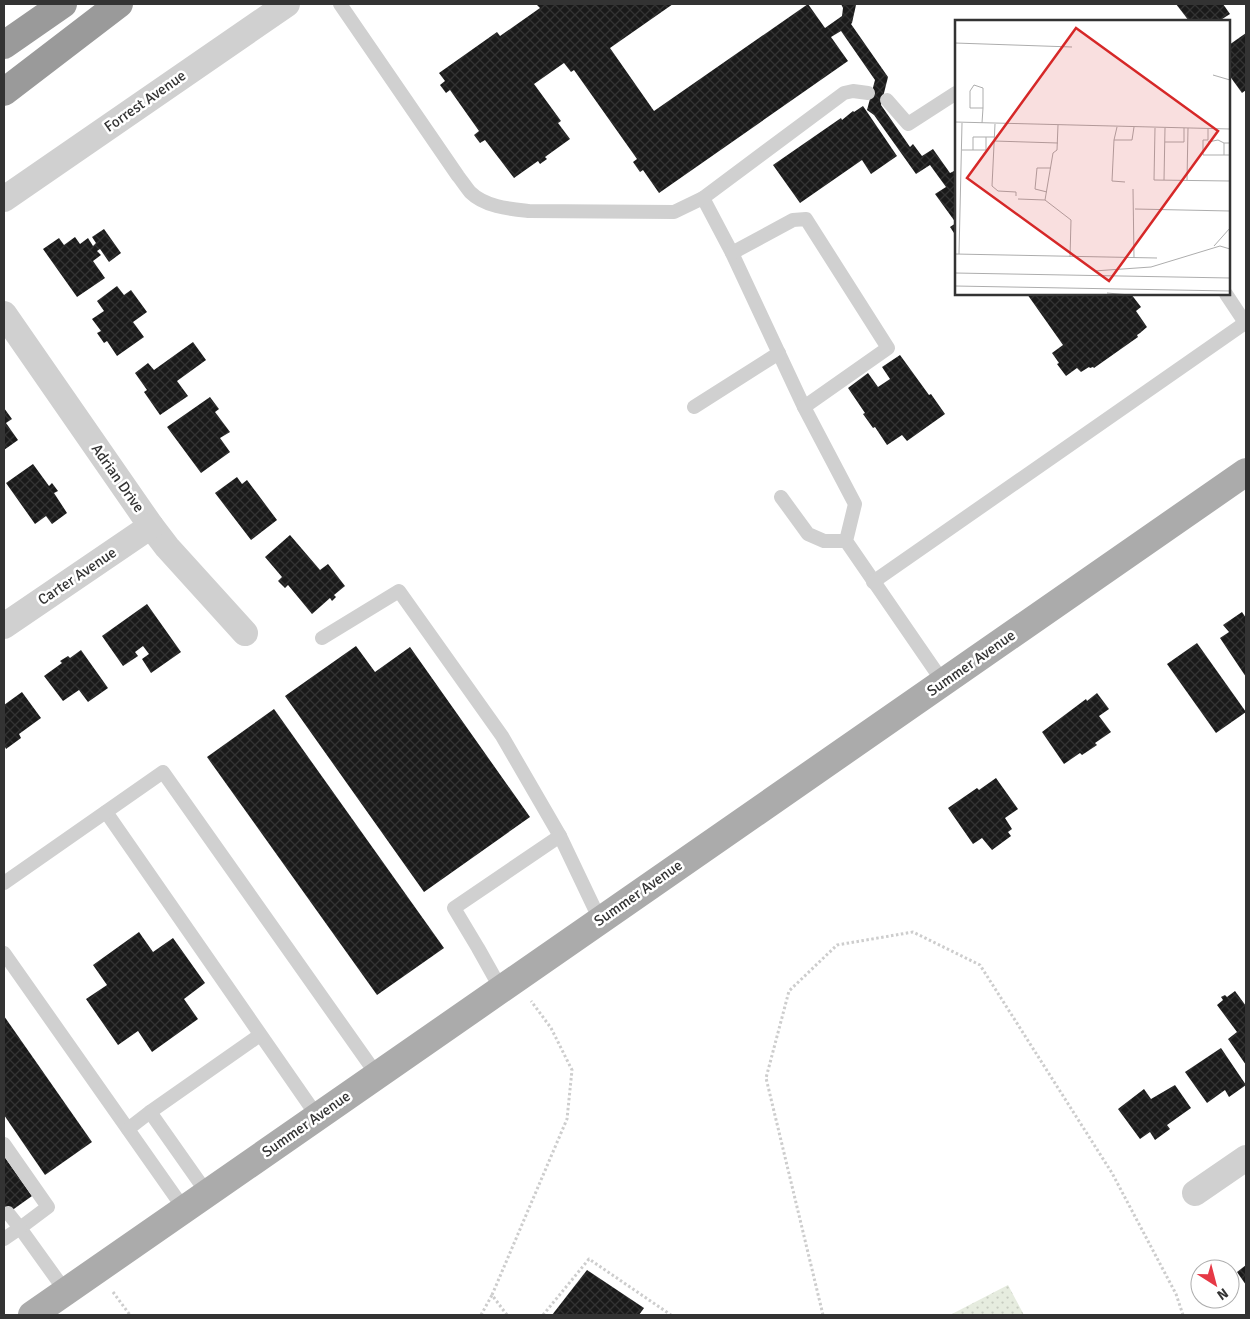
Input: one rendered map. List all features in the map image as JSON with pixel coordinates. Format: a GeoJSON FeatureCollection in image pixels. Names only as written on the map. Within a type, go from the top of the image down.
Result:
{"type":"FeatureCollection","features":[{"type":"Feature","properties":{"kind":"highway"},"geometry":{"type":"LineString","coordinates":[[4,45],[63,4]]}},
{"type":"Feature","properties":{"kind":"highway"},"geometry":{"type":"LineString","coordinates":[[4,92],[119,4]]}},
{"type":"Feature","properties":{"kind":"main road","name":"Summer Avenue"},"geometry":{"type":"LineString","coordinates":[[32,1315],[1246,472]]}},
{"type":"Feature","properties":{"kind":"street","name":"Forrest Avenue"},"geometry":{"type":"LineString","coordinates":[[4,199],[287,4]]}},
{"type":"Feature","properties":{"kind":"street","name":"Adrian Drive"},"geometry":{"type":"LineString","coordinates":[[4,314],[151,526],[167,547],[245,632]]}},
{"type":"Feature","properties":{"kind":"street","name":"Carter Avenue"},"geometry":{"type":"LineString","coordinates":[[4,626],[151,526]]}},
{"type":"Feature","properties":{"kind":"street"},"geometry":{"type":"LineString","coordinates":[[1195,1193],[1246,1158]]}},
{"type":"Feature","properties":{"kind":"lane"},"geometry":{"type":"LineString","coordinates":[[340,4],[471,193],[488,203],[506,208],[529,211],[674,212],[703,198],[844,93],[852,91],[868,93]]}},
{"type":"Feature","properties":{"kind":"lane"},"geometry":{"type":"LineString","coordinates":[[887,100],[908,124],[955,94]]}},
{"type":"Feature","properties":{"kind":"lane"},"geometry":{"type":"LineString","coordinates":[[703,198],[732,253],[804,407],[855,504],[846,541],[873,582],[918,643],[943,682]]}},
{"type":"Feature","properties":{"kind":"lane"},"geometry":{"type":"LineString","coordinates":[[732,253],[793,220],[806,220],[888,348],[804,407]]}},
{"type":"Feature","properties":{"kind":"lane"},"geometry":{"type":"LineString","coordinates":[[873,582],[1246,323],[1227,295]]}},
{"type":"Feature","properties":{"kind":"lane"},"geometry":{"type":"LineString","coordinates":[[694,407],[779,353]]}},
{"type":"Feature","properties":{"kind":"lane"},"geometry":{"type":"LineString","coordinates":[[781,497],[808,534],[824,542],[846,541]]}},
{"type":"Feature","properties":{"kind":"lane"},"geometry":{"type":"LineString","coordinates":[[322,638],[399,592],[502,736],[560,836],[600,920]]}},
{"type":"Feature","properties":{"kind":"lane"},"geometry":{"type":"LineString","coordinates":[[4,883],[163,772],[378,1074]]}},
{"type":"Feature","properties":{"kind":"lane"},"geometry":{"type":"LineString","coordinates":[[106,812],[317,1116]]}},
{"type":"Feature","properties":{"kind":"lane"},"geometry":{"type":"LineString","coordinates":[[508,984],[478,948],[454,908],[560,836]]}},
{"type":"Feature","properties":{"kind":"lane"},"geometry":{"type":"LineString","coordinates":[[4,953],[184,1209]]}},
{"type":"Feature","properties":{"kind":"lane"},"geometry":{"type":"LineString","coordinates":[[128,1129],[260,1035]]}},
{"type":"Feature","properties":{"kind":"lane"},"geometry":{"type":"LineString","coordinates":[[150,1112],[207,1193]]}},
{"type":"Feature","properties":{"kind":"lane"},"geometry":{"type":"LineString","coordinates":[[4,1144],[48,1207],[4,1239]]}},
{"type":"Feature","properties":{"kind":"lane"},"geometry":{"type":"LineString","coordinates":[[8,1213],[66,1292]]}},
{"type":"Feature","properties":{"kind":"path"},"geometry":{"type":"LineString","coordinates":[[823,1315],[766,1078],[789,991],[837,945],[913,932],[980,965],[1112,1174],[1176,1294],[1183,1315]]}},
{"type":"Feature","properties":{"kind":"path"},"geometry":{"type":"LineString","coordinates":[[481,1315],[492,1295],[567,1119],[572,1070],[551,1028],[508,984]]}},
{"type":"Feature","properties":{"kind":"path"},"geometry":{"type":"LineString","coordinates":[[543,1315],[589,1259],[671,1315]]}},
{"type":"Feature","properties":{"kind":"path"},"geometry":{"type":"LineString","coordinates":[[492,1295],[507,1315]]}},
{"type":"Feature","properties":{"kind":"shaded area"},"geometry":{"type":"Polygon","coordinates":[[[1008,1285],[1024,1315],[950,1315],[1008,1285]]]}},
{"type":"Feature","properties":{"kind":"building"},"geometry":{"type":"Polygon","coordinates":[[[536,4],[673,4],[610,48],[654,111],[808,4],[825,28],[842,16],[843,8],[841,4],[855,4],[851,24],[888,77],[881,105],[910,147],[913,144],[922,156],[933,149],[950,173],[955,170],[955,222],[935,194],[946,187],[930,165],[916,174],[874,115],[867,110],[875,80],[841,31],[831,37],[848,61],[659,193],[643,170],[640,172],[633,162],[637,159],[574,70],[571,72],[564,63],[534,84],[561,121],[558,123],[570,139],[545,157],[547,159],[540,164],[538,161],[514,178],[485,140],[480,143],[474,135],[479,131],[450,90],[446,93],[440,85],[445,81],[439,73],[497,32],[500,36],[540,8],[536,4]]]}},
{"type":"Feature","properties":{"kind":"building"},"geometry":{"type":"Polygon","coordinates":[[[1176,4],[1223,4],[1230,14],[1221,20],[1188,20],[1176,4]]]}},
{"type":"Feature","properties":{"kind":"building"},"geometry":{"type":"Polygon","coordinates":[[[1246,33],[1246,90],[1242,93],[1230,76],[1230,44],[1246,33]]]}},
{"type":"Feature","properties":{"kind":"building"},"geometry":{"type":"Polygon","coordinates":[[[863,106],[897,156],[871,174],[862,160],[800,203],[773,165],[841,118],[842,120],[863,106]]]}},
{"type":"Feature","properties":{"kind":"building"},"geometry":{"type":"Polygon","coordinates":[[[955,224],[955,234],[950,227],[955,224]]]}},
{"type":"Feature","properties":{"kind":"building"},"geometry":{"type":"Polygon","coordinates":[[[104,229],[121,253],[109,262],[100,249],[97,251],[101,255],[93,261],[105,278],[77,297],[43,249],[59,238],[64,245],[75,237],[80,244],[88,238],[93,246],[96,243],[92,237],[104,229]]]}},
{"type":"Feature","properties":{"kind":"building"},"geometry":{"type":"Polygon","coordinates":[[[117,286],[124,295],[131,290],[147,312],[133,322],[144,337],[117,356],[107,341],[104,343],[97,333],[101,331],[92,319],[104,311],[97,301],[117,286]]]}},
{"type":"Feature","properties":{"kind":"building"},"geometry":{"type":"Polygon","coordinates":[[[1028,295],[1132,295],[1141,307],[1136,311],[1147,327],[1137,335],[1138,337],[1094,368],[1089,367],[1081,372],[1077,368],[1066,376],[1052,353],[1063,345],[1028,295]]]}},
{"type":"Feature","properties":{"kind":"building"},"geometry":{"type":"Polygon","coordinates":[[[193,342],[206,360],[177,381],[188,396],[160,415],[144,392],[147,390],[135,373],[148,363],[154,370],[193,342]]]}},
{"type":"Feature","properties":{"kind":"building"},"geometry":{"type":"Polygon","coordinates":[[[900,355],[945,414],[907,441],[902,435],[887,445],[875,427],[873,428],[863,414],[865,413],[848,388],[868,373],[878,387],[890,379],[882,367],[900,355]]]}},
{"type":"Feature","properties":{"kind":"building"},"geometry":{"type":"Polygon","coordinates":[[[210,397],[219,409],[215,412],[230,432],[220,438],[230,452],[201,473],[167,427],[210,397]]]}},
{"type":"Feature","properties":{"kind":"building"},"geometry":{"type":"Polygon","coordinates":[[[4,408],[12,419],[6,423],[18,440],[4,450],[4,408]]]}},
{"type":"Feature","properties":{"kind":"building"},"geometry":{"type":"Polygon","coordinates":[[[33,464],[49,486],[52,483],[58,491],[54,493],[67,513],[52,524],[46,516],[35,524],[6,483],[33,464]]]}},
{"type":"Feature","properties":{"kind":"building"},"geometry":{"type":"Polygon","coordinates":[[[237,477],[242,484],[247,480],[277,520],[251,540],[215,493],[237,477]]]}},
{"type":"Feature","properties":{"kind":"building"},"geometry":{"type":"Polygon","coordinates":[[[290,535],[320,570],[328,564],[345,586],[334,595],[336,597],[332,601],[330,598],[312,614],[288,585],[285,588],[278,581],[282,577],[265,557],[290,535]]]}},
{"type":"Feature","properties":{"kind":"building"},"geometry":{"type":"Polygon","coordinates":[[[147,604],[181,652],[151,673],[142,659],[149,654],[143,646],[135,652],[138,656],[123,666],[102,636],[147,604]]]}},
{"type":"Feature","properties":{"kind":"building"},"geometry":{"type":"Polygon","coordinates":[[[1242,612],[1246,618],[1246,677],[1220,638],[1229,632],[1223,625],[1242,612]]]}},
{"type":"Feature","properties":{"kind":"building"},"geometry":{"type":"Polygon","coordinates":[[[1197,643],[1246,712],[1216,733],[1167,664],[1197,643]]]}},
{"type":"Feature","properties":{"kind":"building"},"geometry":{"type":"Polygon","coordinates":[[[356,646],[375,672],[410,647],[530,817],[424,892],[285,696],[356,646]]]}},
{"type":"Feature","properties":{"kind":"building"},"geometry":{"type":"Polygon","coordinates":[[[81,650],[108,688],[88,702],[79,690],[63,701],[44,676],[62,663],[60,661],[68,656],[70,658],[81,650]]]}},
{"type":"Feature","properties":{"kind":"building"},"geometry":{"type":"Polygon","coordinates":[[[22,692],[41,718],[19,734],[21,738],[6,749],[4,745],[4,705],[22,692]]]}},
{"type":"Feature","properties":{"kind":"building"},"geometry":{"type":"Polygon","coordinates":[[[1097,693],[1109,709],[1099,716],[1111,732],[1095,743],[1097,745],[1082,755],[1080,753],[1064,764],[1042,732],[1097,693]]]}},
{"type":"Feature","properties":{"kind":"building"},"geometry":{"type":"Polygon","coordinates":[[[274,709],[444,948],[377,995],[207,757],[274,709]]]}},
{"type":"Feature","properties":{"kind":"building"},"geometry":{"type":"Polygon","coordinates":[[[996,778],[1018,809],[1005,818],[1012,829],[1008,832],[1011,836],[992,850],[982,838],[973,844],[948,808],[977,788],[979,790],[996,778]]]}},
{"type":"Feature","properties":{"kind":"building"},"geometry":{"type":"Polygon","coordinates":[[[139,932],[153,952],[173,938],[205,983],[184,999],[198,1019],[152,1052],[138,1031],[118,1045],[86,999],[107,985],[93,965],[139,932]]]}},
{"type":"Feature","properties":{"kind":"building"},"geometry":{"type":"Polygon","coordinates":[[[1235,991],[1246,1006],[1246,1065],[1228,1039],[1237,1032],[1217,1005],[1223,1000],[1221,997],[1225,995],[1227,997],[1235,991]]]}},
{"type":"Feature","properties":{"kind":"building"},"geometry":{"type":"Polygon","coordinates":[[[4,1016],[92,1142],[45,1175],[4,1115],[4,1016]]]}},
{"type":"Feature","properties":{"kind":"building"},"geometry":{"type":"Polygon","coordinates":[[[1221,1048],[1246,1085],[1229,1097],[1225,1090],[1207,1103],[1185,1072],[1221,1048]]]}},
{"type":"Feature","properties":{"kind":"building"},"geometry":{"type":"Polygon","coordinates":[[[1175,1085],[1191,1108],[1167,1125],[1170,1129],[1155,1140],[1150,1132],[1140,1139],[1118,1109],[1144,1089],[1151,1099],[1175,1085]]]}},
{"type":"Feature","properties":{"kind":"building"},"geometry":{"type":"Polygon","coordinates":[[[4,1156],[32,1196],[4,1216],[4,1156]]]}},
{"type":"Feature","properties":{"kind":"building"},"geometry":{"type":"Polygon","coordinates":[[[1246,1265],[1246,1285],[1240,1276],[1240,1270],[1246,1265]]]}},
{"type":"Feature","properties":{"kind":"building"},"geometry":{"type":"Polygon","coordinates":[[[587,1270],[644,1308],[639,1315],[552,1315],[587,1270]]]}}]}
